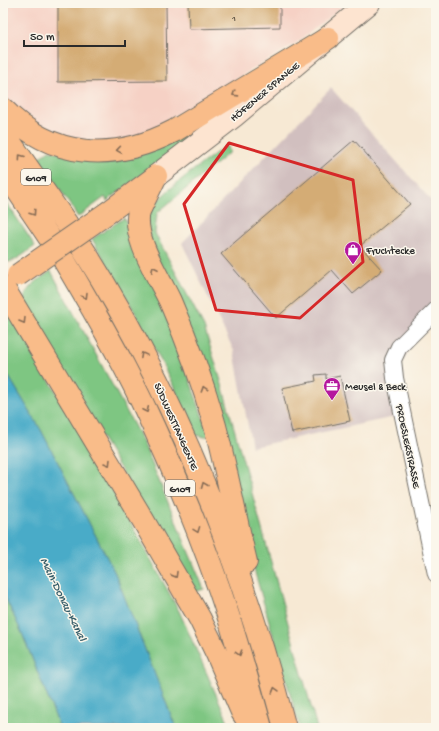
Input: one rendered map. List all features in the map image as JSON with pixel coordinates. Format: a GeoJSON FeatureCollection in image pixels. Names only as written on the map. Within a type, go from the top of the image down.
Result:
{"type":"FeatureCollection","features":[{"type":"Feature","properties":{"kind":"highway"},"geometry":{"type":"LineString","coordinates":[[3,109],[11,117],[28,129],[44,139],[59,145],[75,150],[98,152],[124,150],[150,142],[174,131],[328,38]]}},
{"type":"Feature","properties":{"kind":"highway","name":"G109"},"geometry":{"type":"LineString","coordinates":[[3,132],[67,224]]}},
{"type":"Feature","properties":{"kind":"highway","name":"G109"},"geometry":{"type":"LineString","coordinates":[[3,169],[49,237]]}},
{"type":"Feature","properties":{"kind":"highway"},"geometry":{"type":"LineString","coordinates":[[156,176],[110,211],[8,283],[200,619],[218,654],[242,712],[252,728]]}},
{"type":"Feature","properties":{"kind":"highway"},"geometry":{"type":"LineString","coordinates":[[156,176],[138,217],[139,229],[144,247],[182,328],[208,403],[220,445],[248,568],[256,627]]}},
{"type":"Feature","properties":{"kind":"highway","name":"SÜDWESTTANGENTE"},"geometry":{"type":"LineString","coordinates":[[83,249],[130,330],[173,414],[221,528],[256,627],[285,728]]}},
{"type":"Feature","properties":{"kind":"highway","name":"SÜDWESTTANGENTE"},"geometry":{"type":"LineString","coordinates":[[65,262],[110,340],[142,402],[167,457],[198,531],[228,617],[261,728]]}},
{"type":"Feature","properties":{"kind":"main road","name":"HÖFENER SPANGE"},"geometry":{"type":"LineString","coordinates":[[156,176],[223,125],[369,3]]}},
{"type":"Feature","properties":{"kind":"street","name":"PROESLERSTRASSE"},"geometry":{"type":"LineString","coordinates":[[436,310],[399,346],[393,360],[395,378],[436,574]]}},
{"type":"Feature","properties":{"kind":"highlighted area"},"geometry":{"type":"Polygon","coordinates":[[[229,143],[353,180],[363,262],[300,318],[216,310],[184,204],[229,143]]]}},
{"type":"Feature","properties":{"kind":"shaded area"},"geometry":{"type":"Polygon","coordinates":[[[3,3],[347,3],[295,44],[160,124],[147,138],[130,143],[67,142],[3,102],[3,3]]]}},
{"type":"Feature","properties":{"kind":"shaded area"},"geometry":{"type":"Polygon","coordinates":[[[331,88],[436,206],[436,323],[413,343],[402,363],[409,414],[252,447],[234,351],[182,243],[331,88]]]}},
{"type":"Feature","properties":{"kind":"green space"},"geometry":{"type":"Polygon","coordinates":[[[213,121],[107,201],[105,197],[78,217],[39,158],[49,150],[74,156],[213,121]]]}},
{"type":"Feature","properties":{"kind":"green space"},"geometry":{"type":"Polygon","coordinates":[[[227,145],[230,152],[157,213],[155,233],[204,327],[221,381],[317,728],[300,728],[244,535],[152,250],[149,231],[148,214],[160,198],[183,178],[227,145]]]}},
{"type":"Feature","properties":{"kind":"green space"},"geometry":{"type":"Polygon","coordinates":[[[3,197],[35,246],[16,259],[3,263],[3,197]]]}},
{"type":"Feature","properties":{"kind":"green space"},"geometry":{"type":"Polygon","coordinates":[[[124,218],[155,280],[209,435],[205,437],[195,435],[160,359],[92,239],[124,218]]]}},
{"type":"Feature","properties":{"kind":"green space"},"geometry":{"type":"Polygon","coordinates":[[[51,271],[143,442],[204,589],[194,592],[23,306],[26,294],[32,285],[51,271]]]}},
{"type":"Feature","properties":{"kind":"green space"},"geometry":{"type":"Polygon","coordinates":[[[3,300],[101,469],[179,611],[231,728],[176,728],[115,573],[41,430],[3,367],[3,300]]]}},
{"type":"Feature","properties":{"kind":"green space"},"geometry":{"type":"Polygon","coordinates":[[[3,593],[22,633],[60,728],[3,728],[3,593]]]}},
{"type":"Feature","properties":{"kind":"water","name":"Main-Donau-Kanal"},"geometry":{"type":"Polygon","coordinates":[[[3,367],[41,430],[115,573],[176,728],[60,728],[22,633],[3,593],[3,367]]]}},
{"type":"Feature","properties":{"kind":"building"},"geometry":{"type":"Polygon","coordinates":[[[58,3],[166,3],[167,81],[58,82],[58,3]]]}},
{"type":"Feature","properties":{"kind":"building"},"geometry":{"type":"Polygon","coordinates":[[[188,3],[280,3],[280,27],[189,29],[188,3]]]}},
{"type":"Feature","properties":{"kind":"building"},"geometry":{"type":"Polygon","coordinates":[[[354,140],[410,204],[360,246],[382,270],[353,294],[332,270],[276,318],[221,254],[354,140]]]}},
{"type":"Feature","properties":{"kind":"building"},"geometry":{"type":"Polygon","coordinates":[[[326,374],[326,379],[340,376],[350,421],[292,433],[282,388],[316,381],[315,375],[326,374]]]}},
{"type":"Feature","properties":{"kind":"place","name":"Fruchtecke"},"geometry":{"type":"Point","coordinates":[353,265]}},
{"type":"Feature","properties":{"kind":"place","name":"Meusel & Beck"},"geometry":{"type":"Point","coordinates":[332,401]}}]}
